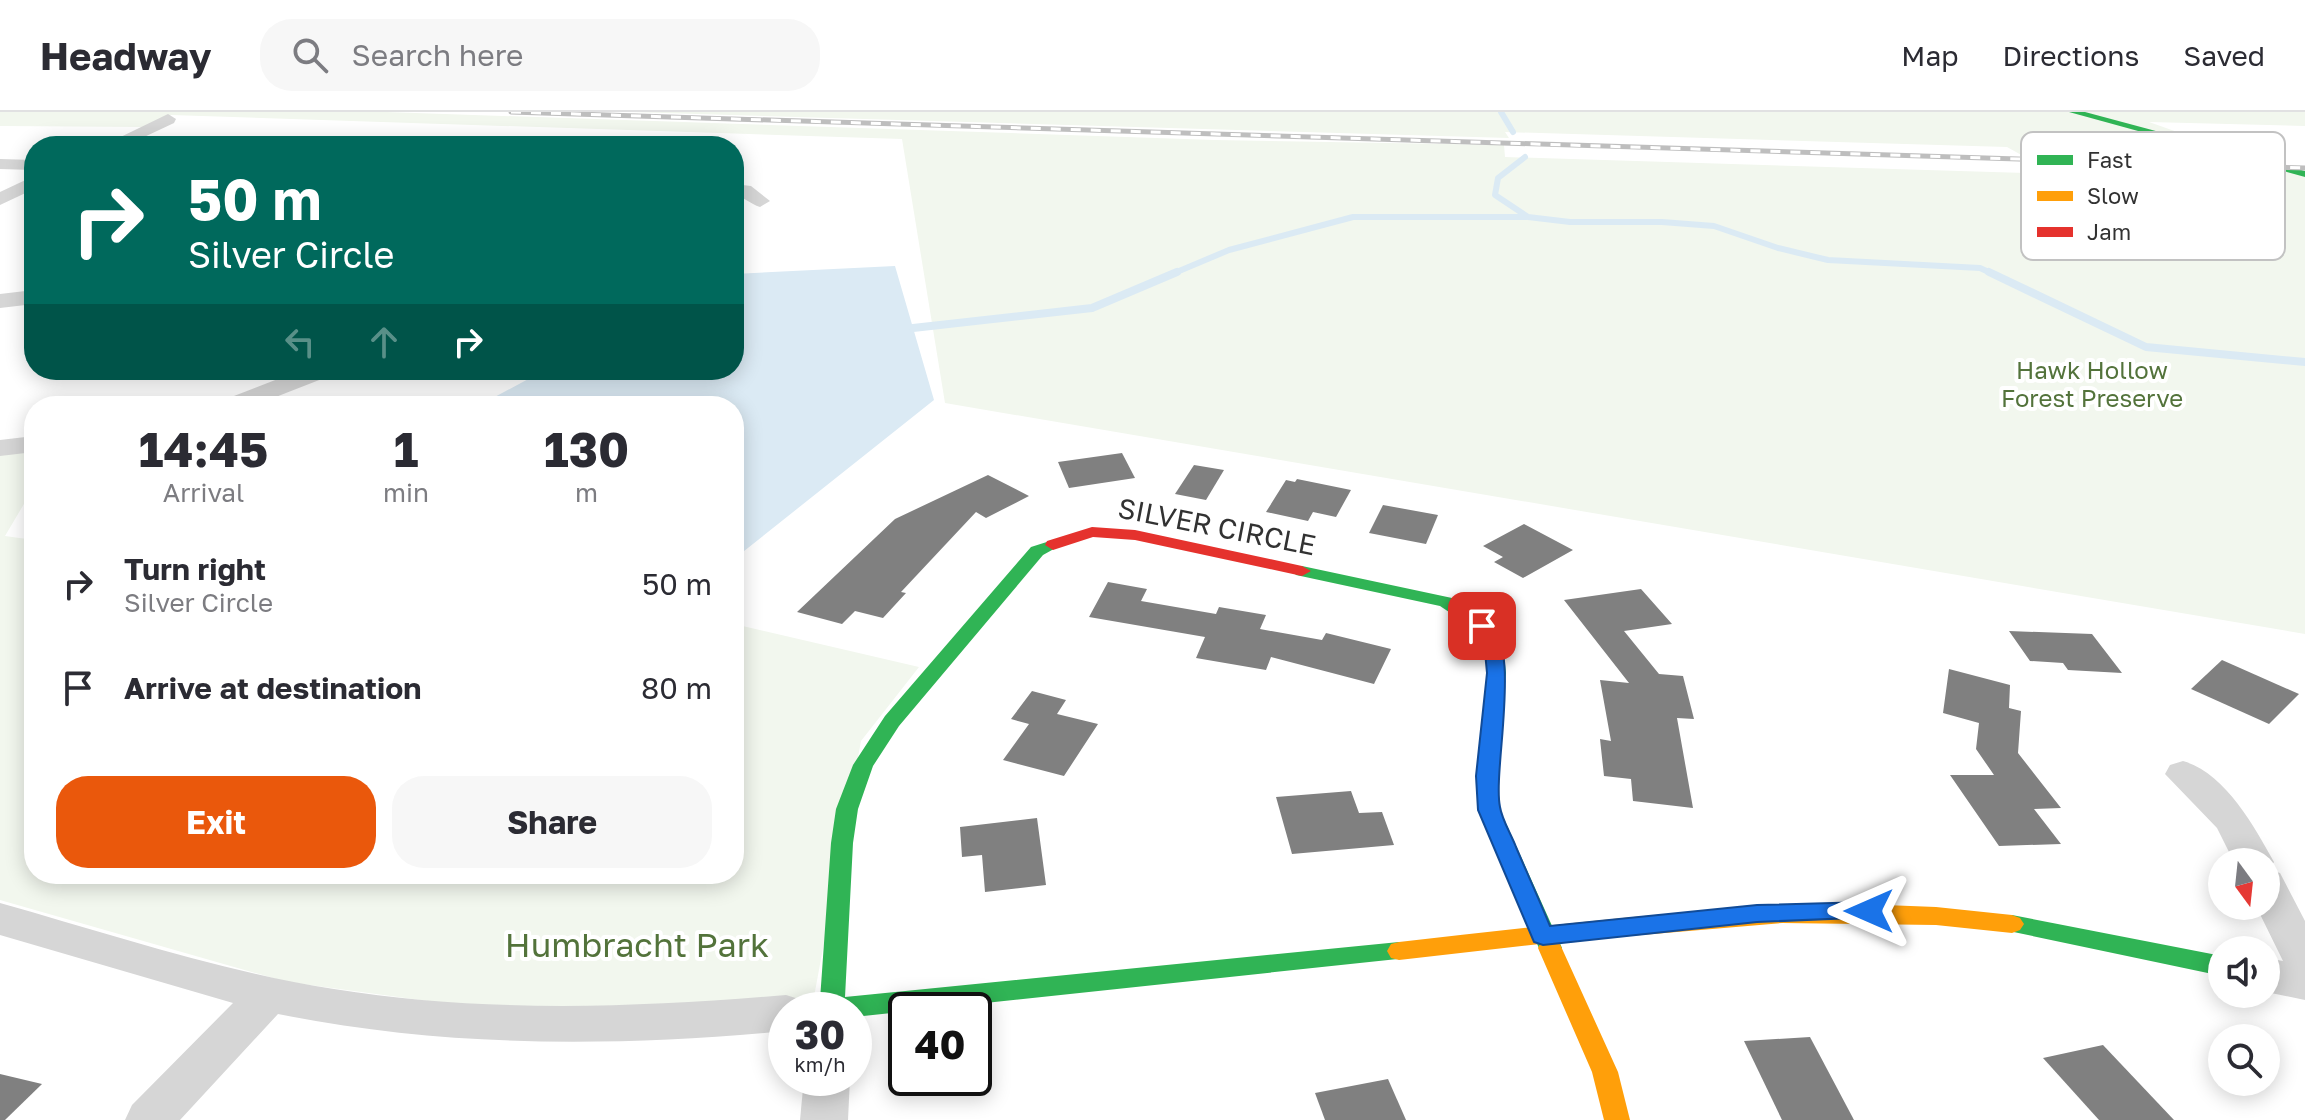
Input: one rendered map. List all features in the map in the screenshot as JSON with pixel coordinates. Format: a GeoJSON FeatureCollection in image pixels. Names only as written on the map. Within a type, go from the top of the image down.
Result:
{"type":"FeatureCollection","features":[{"type":"Feature","properties":{"kind":"street"},"geometry":{"type":"LineString","coordinates":[[2074,112],[2149,132]]}},
{"type":"Feature","properties":{"kind":"street"},"geometry":{"type":"LineString","coordinates":[[132,136],[168,119]]}},
{"type":"Feature","properties":{"kind":"street"},"geometry":{"type":"LineString","coordinates":[[0,164],[24,165]]}},
{"type":"Feature","properties":{"kind":"street"},"geometry":{"type":"LineString","coordinates":[[2285,169],[2305,174]]}},
{"type":"Feature","properties":{"kind":"street"},"geometry":{"type":"LineString","coordinates":[[0,199],[24,187]]}},
{"type":"Feature","properties":{"kind":"street"},"geometry":{"type":"LineString","coordinates":[[744,190],[760,201]]}},
{"type":"Feature","properties":{"kind":"street"},"geometry":{"type":"LineString","coordinates":[[0,301],[24,298]]}},
{"type":"Feature","properties":{"kind":"street"},"geometry":{"type":"LineString","coordinates":[[256,396],[297,380]]}},
{"type":"Feature","properties":{"kind":"street"},"geometry":{"type":"LineString","coordinates":[[0,448],[24,445]]}},
{"type":"Feature","properties":{"kind":"street","name":"SILVER CIRCLE"},"geometry":{"type":"LineString","coordinates":[[830,992],[847,809],[863,765],[892,721],[1037,551],[1092,532],[1135,535],[1446,602],[1482,626],[1493,641],[1497,673],[1486,776],[1489,810],[1605,1072],[1617,1120]]}},
{"type":"Feature","properties":{"kind":"street"},"geometry":{"type":"LineString","coordinates":[[2183,774],[2232,820],[2247,848]]}},
{"type":"Feature","properties":{"kind":"street"},"geometry":{"type":"LineString","coordinates":[[872,1005],[1757,914],[1869,911],[2036,927],[2208,963]]}},
{"type":"Feature","properties":{"kind":"street"},"geometry":{"type":"LineString","coordinates":[[2280,912],[2305,963]]}},
{"type":"Feature","properties":{"kind":"street"},"geometry":{"type":"LineString","coordinates":[[0,919],[269,994],[382,1014],[494,1025],[679,1024],[768,1015]]}},
{"type":"Feature","properties":{"kind":"street"},"geometry":{"type":"LineString","coordinates":[[2280,978],[2305,983]]}},
{"type":"Feature","properties":{"kind":"street"},"geometry":{"type":"LineString","coordinates":[[149,1120],[269,994]]}},
{"type":"Feature","properties":{"kind":"street"},"geometry":{"type":"LineString","coordinates":[[824,1120],[826,1096]]}},
{"type":"Feature","properties":{"kind":"green space","name":"Hawk Hollow Forest Preserve"},"geometry":{"type":"Polygon","coordinates":[[[0,112],[386,112],[1215,140],[1504,145],[1505,157],[2021,173],[2021,260],[2285,260],[2285,170],[2305,177],[2305,634],[945,403],[902,139],[171,115],[144,127],[0,126],[0,112]]]}},
{"type":"Feature","properties":{"kind":"green space","name":"Hawk Hollow Forest Preserve"},"geometry":{"type":"Polygon","coordinates":[[[630,112],[2305,112],[2305,126],[2149,122],[2177,132],[2021,132],[2021,155],[2007,147],[1505,132],[1509,138],[630,112]]]}},
{"type":"Feature","properties":{"kind":"green space","name":"Humbracht Park"},"geometry":{"type":"Polygon","coordinates":[[[24,450],[24,504],[5,536],[24,539],[24,884],[744,884],[744,626],[919,667],[861,741],[815,992],[768,992],[768,1001],[640,1014],[487,1009],[287,982],[0,900],[0,453],[24,450]]]}},
{"type":"Feature","properties":{"kind":"shaded area"},"geometry":{"type":"Polygon","coordinates":[[[895,266],[934,400],[744,551],[744,396],[497,396],[526,380],[744,380],[744,274],[895,266]]]}},
{"type":"Feature","properties":{"kind":"building"},"geometry":{"type":"Polygon","coordinates":[[[1122,453],[1135,478],[1069,488],[1058,462],[1122,453]]]}},
{"type":"Feature","properties":{"kind":"building"},"geometry":{"type":"Polygon","coordinates":[[[1194,465],[1224,470],[1206,500],[1175,494],[1194,465]]]}},
{"type":"Feature","properties":{"kind":"building"},"geometry":{"type":"Polygon","coordinates":[[[988,475],[1029,496],[986,518],[976,512],[901,592],[906,593],[883,618],[855,611],[842,624],[797,612],[895,519],[988,475]]]}},
{"type":"Feature","properties":{"kind":"building"},"geometry":{"type":"Polygon","coordinates":[[[1297,479],[1351,490],[1336,517],[1313,512],[1308,521],[1266,512],[1286,480],[1295,482],[1297,479]]]}},
{"type":"Feature","properties":{"kind":"building"},"geometry":{"type":"Polygon","coordinates":[[[1383,505],[1438,515],[1426,544],[1369,533],[1383,505]]]}},
{"type":"Feature","properties":{"kind":"building"},"geometry":{"type":"Polygon","coordinates":[[[1524,524],[1573,550],[1523,578],[1494,562],[1503,557],[1483,546],[1524,524]]]}},
{"type":"Feature","properties":{"kind":"building"},"geometry":{"type":"Polygon","coordinates":[[[1108,582],[1147,589],[1141,601],[1216,614],[1219,607],[1266,615],[1260,629],[1322,640],[1326,633],[1391,649],[1374,684],[1271,657],[1266,670],[1196,658],[1205,637],[1089,617],[1108,582]]]}},
{"type":"Feature","properties":{"kind":"building"},"geometry":{"type":"Polygon","coordinates":[[[1641,589],[1672,624],[1624,631],[1659,674],[1683,676],[1694,719],[1677,718],[1693,808],[1633,801],[1631,779],[1604,776],[1600,739],[1611,741],[1600,680],[1629,683],[1564,600],[1641,589]]]}},
{"type":"Feature","properties":{"kind":"building"},"geometry":{"type":"Polygon","coordinates":[[[2009,631],[2092,634],[2122,673],[2068,670],[2063,663],[2030,661],[2009,631]]]}},
{"type":"Feature","properties":{"kind":"building"},"geometry":{"type":"Polygon","coordinates":[[[2222,660],[2299,694],[2269,724],[2191,689],[2222,660]]]}},
{"type":"Feature","properties":{"kind":"building"},"geometry":{"type":"Polygon","coordinates":[[[1949,669],[2010,685],[2009,708],[2021,711],[2018,753],[2061,808],[2034,809],[2061,844],[1999,846],[1950,775],[1994,775],[1976,749],[1979,723],[1943,713],[1949,669]]]}},
{"type":"Feature","properties":{"kind":"building"},"geometry":{"type":"Polygon","coordinates":[[[1032,691],[1066,700],[1057,714],[1098,724],[1064,776],[1003,760],[1029,724],[1011,719],[1032,691]]]}},
{"type":"Feature","properties":{"kind":"building"},"geometry":{"type":"Polygon","coordinates":[[[1351,791],[1359,813],[1382,812],[1394,845],[1292,854],[1276,797],[1351,791]]]}},
{"type":"Feature","properties":{"kind":"building"},"geometry":{"type":"Polygon","coordinates":[[[1037,818],[1046,885],[985,892],[982,855],[962,857],[960,827],[1037,818]]]}},
{"type":"Feature","properties":{"kind":"building"},"geometry":{"type":"Polygon","coordinates":[[[1810,1037],[1854,1120],[1782,1120],[1744,1041],[1810,1037]]]}},
{"type":"Feature","properties":{"kind":"building"},"geometry":{"type":"Polygon","coordinates":[[[2103,1045],[2174,1120],[2099,1120],[2043,1058],[2103,1045]]]}},
{"type":"Feature","properties":{"kind":"building"},"geometry":{"type":"Polygon","coordinates":[[[0,1074],[42,1084],[5,1120],[0,1120],[0,1074]]]}},
{"type":"Feature","properties":{"kind":"building"},"geometry":{"type":"Polygon","coordinates":[[[1388,1079],[1406,1120],[1325,1120],[1315,1093],[1388,1079]]]}},
{"type":"Feature","properties":{"kind":"waterway"},"geometry":{"type":"LineString","coordinates":[[1501,112],[1513,132]]}},
{"type":"Feature","properties":{"kind":"waterway"},"geometry":{"type":"LineString","coordinates":[[1525,157],[1498,178],[1495,195],[1528,217],[1570,222],[1662,222],[1714,226],[1778,248],[1828,260],[1980,268],[1993,274]]}},
{"type":"Feature","properties":{"kind":"waterway"},"geometry":{"type":"LineString","coordinates":[[1172,274],[1229,250],[1353,217],[1526,217]]}},
{"type":"Feature","properties":{"kind":"waterway"},"geometry":{"type":"LineString","coordinates":[[913,328],[1092,308],[1177,272]]}},
{"type":"Feature","properties":{"kind":"waterway"},"geometry":{"type":"LineString","coordinates":[[1989,272],[2146,347],[2305,362]]}},
{"type":"Feature","properties":{"kind":"railway"},"geometry":{"type":"LineString","coordinates":[[511,112],[2021,159]]}},
{"type":"Feature","properties":{"kind":"railway"},"geometry":{"type":"LineString","coordinates":[[2285,167],[2305,168]]}},
{"type":"Feature","properties":{"kind":"traffic: fast"},"geometry":{"type":"LineString","coordinates":[[2074,112],[2149,132]]}},
{"type":"Feature","properties":{"kind":"traffic: fast"},"geometry":{"type":"LineString","coordinates":[[2285,169],[2305,174]]}},
{"type":"Feature","properties":{"kind":"traffic: fast"},"geometry":{"type":"LineString","coordinates":[[833,992],[842,843],[847,809],[863,765],[892,721],[1037,551],[1053,545]]}},
{"type":"Feature","properties":{"kind":"traffic: fast"},"geometry":{"type":"LineString","coordinates":[[1302,571],[1446,602],[1482,626],[1493,641],[1497,673],[1486,776],[1489,810],[1550,948]]}},
{"type":"Feature","properties":{"kind":"traffic: fast"},"geometry":{"type":"LineString","coordinates":[[2012,924],[2208,963]]}},
{"type":"Feature","properties":{"kind":"traffic: fast"},"geometry":{"type":"LineString","coordinates":[[872,1005],[1399,951]]}},
{"type":"Feature","properties":{"kind":"traffic: slow"},"geometry":{"type":"LineString","coordinates":[[1399,951],[1629,925],[1782,914],[1936,916],[2012,924]]}},
{"type":"Feature","properties":{"kind":"traffic: slow"},"geometry":{"type":"LineString","coordinates":[[1550,948],[1605,1072],[1617,1120]]}},
{"type":"Feature","properties":{"kind":"traffic: jam"},"geometry":{"type":"LineString","coordinates":[[1053,545],[1092,532],[1135,535],[1302,571]]}},
{"type":"Feature","properties":{"kind":"route"},"geometry":{"type":"LineString","coordinates":[[1482,626],[1493,641],[1497,673],[1486,776],[1489,810],[1543,936],[1757,914],[1869,911]]}}]}
